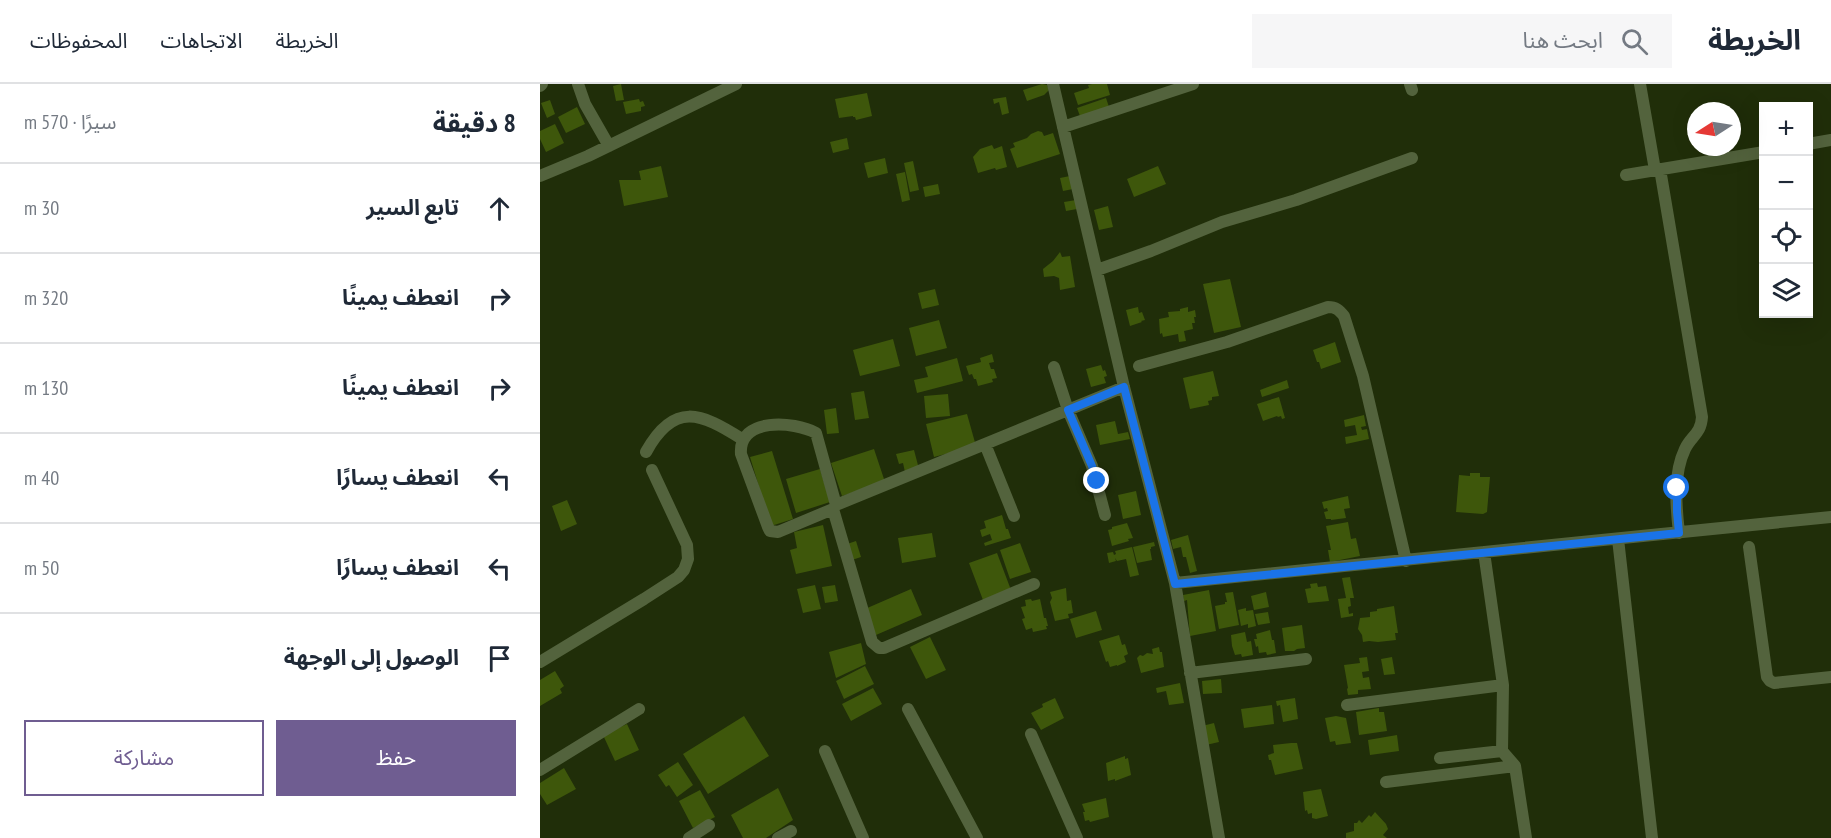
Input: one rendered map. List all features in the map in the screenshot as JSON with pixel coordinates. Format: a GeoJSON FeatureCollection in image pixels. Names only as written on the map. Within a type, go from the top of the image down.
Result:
{"type":"FeatureCollection","features":[{"type":"Feature","properties":{"kind":"street"},"geometry":{"type":"LineString","coordinates":[[578,84],[585,104],[609,146]]}},
{"type":"Feature","properties":{"kind":"street"},"geometry":{"type":"LineString","coordinates":[[540,176],[609,146],[736,84]]}},
{"type":"Feature","properties":{"kind":"street"},"geometry":{"type":"LineString","coordinates":[[1053,84],[1124,387],[1175,584],[1219,838]]}},
{"type":"Feature","properties":{"kind":"street"},"geometry":{"type":"LineString","coordinates":[[1063,128],[1193,84]]}},
{"type":"Feature","properties":{"kind":"street"},"geometry":{"type":"LineString","coordinates":[[1640,84],[1658,169],[1702,417],[1700,430],[1690,440],[1684,451],[1678,474],[1679,533]]}},
{"type":"Feature","properties":{"kind":"street"},"geometry":{"type":"LineString","coordinates":[[1813,143],[1831,140]]}},
{"type":"Feature","properties":{"kind":"street"},"geometry":{"type":"LineString","coordinates":[[1626,175],[1759,153]]}},
{"type":"Feature","properties":{"kind":"street"},"geometry":{"type":"LineString","coordinates":[[1097,270],[1222,222],[1296,200],[1412,158]]}},
{"type":"Feature","properties":{"kind":"street"},"geometry":{"type":"LineString","coordinates":[[1139,366],[1227,342],[1328,307],[1340,310],[1344,316],[1363,376],[1406,561]]}},
{"type":"Feature","properties":{"kind":"street"},"geometry":{"type":"LineString","coordinates":[[1054,367],[1068,410],[1092,466],[1105,515]]}},
{"type":"Feature","properties":{"kind":"street"},"geometry":{"type":"LineString","coordinates":[[1034,584],[879,648],[872,642],[834,507],[816,433],[795,426],[776,424],[762,427],[742,439],[741,454],[770,531],[778,532],[834,507],[1124,387]]}},
{"type":"Feature","properties":{"kind":"street"},"geometry":{"type":"LineString","coordinates":[[646,452],[662,428],[684,417],[695,416],[718,423],[742,439]]}},
{"type":"Feature","properties":{"kind":"street"},"geometry":{"type":"LineString","coordinates":[[985,444],[1014,516]]}},
{"type":"Feature","properties":{"kind":"street"},"geometry":{"type":"LineString","coordinates":[[540,662],[653,594],[678,577],[687,565],[687,545],[652,470]]}},
{"type":"Feature","properties":{"kind":"street"},"geometry":{"type":"LineString","coordinates":[[1175,584],[1831,518]]}},
{"type":"Feature","properties":{"kind":"street"},"geometry":{"type":"LineString","coordinates":[[1618,539],[1652,838]]}},
{"type":"Feature","properties":{"kind":"street"},"geometry":{"type":"LineString","coordinates":[[1749,547],[1767,677],[1774,683],[1831,677]]}},
{"type":"Feature","properties":{"kind":"street"},"geometry":{"type":"LineString","coordinates":[[1484,552],[1503,685],[1502,751],[1515,766],[1526,838]]}},
{"type":"Feature","properties":{"kind":"street"},"geometry":{"type":"LineString","coordinates":[[1191,673],[1306,659]]}},
{"type":"Feature","properties":{"kind":"street"},"geometry":{"type":"LineString","coordinates":[[1347,705],[1503,685]]}},
{"type":"Feature","properties":{"kind":"street"},"geometry":{"type":"LineString","coordinates":[[540,770],[639,709]]}},
{"type":"Feature","properties":{"kind":"street"},"geometry":{"type":"LineString","coordinates":[[909,709],[977,838]]}},
{"type":"Feature","properties":{"kind":"street"},"geometry":{"type":"LineString","coordinates":[[1031,735],[1077,838]]}},
{"type":"Feature","properties":{"kind":"street"},"geometry":{"type":"LineString","coordinates":[[825,751],[863,838]]}},
{"type":"Feature","properties":{"kind":"street"},"geometry":{"type":"LineString","coordinates":[[1440,758],[1502,751]]}},
{"type":"Feature","properties":{"kind":"street"},"geometry":{"type":"LineString","coordinates":[[1386,782],[1515,766]]}},
{"type":"Feature","properties":{"kind":"street"},"geometry":{"type":"LineString","coordinates":[[689,838],[709,825]]}},
{"type":"Feature","properties":{"kind":"street"},"geometry":{"type":"LineString","coordinates":[[778,838],[791,831]]}},
{"type":"Feature","properties":{"kind":"building"},"geometry":{"type":"Polygon","coordinates":[[[621,84],[624,100],[616,101],[613,86],[621,84]]]}},
{"type":"Feature","properties":{"kind":"building"},"geometry":{"type":"Polygon","coordinates":[[[1042,84],[1047,85],[1049,90],[1044,95],[1027,101],[1023,90],[1042,84]]]}},
{"type":"Feature","properties":{"kind":"building"},"geometry":{"type":"Polygon","coordinates":[[[1107,84],[1110,95],[1078,105],[1074,93],[1089,88],[1088,85],[1107,84]]]}},
{"type":"Feature","properties":{"kind":"building"},"geometry":{"type":"Polygon","coordinates":[[[867,93],[872,116],[856,120],[853,116],[839,118],[835,99],[867,93]]]}},
{"type":"Feature","properties":{"kind":"building"},"geometry":{"type":"Polygon","coordinates":[[[1006,97],[1009,113],[1002,115],[999,102],[994,104],[993,99],[1006,97]]]}},
{"type":"Feature","properties":{"kind":"building"},"geometry":{"type":"Polygon","coordinates":[[[1106,98],[1109,107],[1080,116],[1077,108],[1106,98]]]}},
{"type":"Feature","properties":{"kind":"building"},"geometry":{"type":"Polygon","coordinates":[[[639,99],[645,106],[641,107],[641,111],[626,114],[623,102],[639,99]]]}},
{"type":"Feature","properties":{"kind":"building"},"geometry":{"type":"Polygon","coordinates":[[[550,100],[555,114],[547,118],[541,103],[550,100]]]}},
{"type":"Feature","properties":{"kind":"building"},"geometry":{"type":"Polygon","coordinates":[[[577,107],[585,124],[566,133],[558,117],[577,107]]]}},
{"type":"Feature","properties":{"kind":"building"},"geometry":{"type":"Polygon","coordinates":[[[555,124],[564,143],[546,152],[540,139],[540,131],[555,124]]]}},
{"type":"Feature","properties":{"kind":"building"},"geometry":{"type":"Polygon","coordinates":[[[1038,131],[1044,136],[1053,133],[1060,154],[1017,168],[1010,149],[1015,147],[1013,143],[1038,131]]]}},
{"type":"Feature","properties":{"kind":"building"},"geometry":{"type":"Polygon","coordinates":[[[847,138],[849,149],[833,153],[830,142],[847,138]]]}},
{"type":"Feature","properties":{"kind":"building"},"geometry":{"type":"Polygon","coordinates":[[[992,145],[994,149],[1002,146],[1007,167],[978,173],[973,157],[980,149],[992,145]]]}},
{"type":"Feature","properties":{"kind":"building"},"geometry":{"type":"Polygon","coordinates":[[[885,158],[888,173],[868,178],[864,163],[885,158]]]}},
{"type":"Feature","properties":{"kind":"building"},"geometry":{"type":"Polygon","coordinates":[[[913,161],[919,190],[910,192],[904,163],[913,161]]]}},
{"type":"Feature","properties":{"kind":"building"},"geometry":{"type":"Polygon","coordinates":[[[661,166],[668,197],[624,206],[619,180],[641,180],[639,171],[661,166]]]}},
{"type":"Feature","properties":{"kind":"building"},"geometry":{"type":"Polygon","coordinates":[[[1158,166],[1166,184],[1134,197],[1127,179],[1158,166]]]}},
{"type":"Feature","properties":{"kind":"building"},"geometry":{"type":"Polygon","coordinates":[[[905,172],[910,200],[902,202],[896,174],[905,172]]]}},
{"type":"Feature","properties":{"kind":"building"},"geometry":{"type":"Polygon","coordinates":[[[1070,176],[1073,189],[1063,191],[1060,178],[1070,176]]]}},
{"type":"Feature","properties":{"kind":"building"},"geometry":{"type":"Polygon","coordinates":[[[938,184],[940,194],[925,197],[923,187],[938,184]]]}},
{"type":"Feature","properties":{"kind":"building"},"geometry":{"type":"Polygon","coordinates":[[[1076,200],[1077,209],[1066,211],[1064,202],[1076,200]]]}},
{"type":"Feature","properties":{"kind":"building"},"geometry":{"type":"Polygon","coordinates":[[[1108,206],[1113,227],[1099,230],[1094,210],[1108,206]]]}},
{"type":"Feature","properties":{"kind":"building"},"geometry":{"type":"Polygon","coordinates":[[[1060,252],[1062,257],[1070,256],[1075,287],[1060,290],[1059,278],[1044,277],[1043,269],[1060,252]]]}},
{"type":"Feature","properties":{"kind":"building"},"geometry":{"type":"Polygon","coordinates":[[[1230,279],[1241,327],[1214,333],[1203,284],[1230,279]]]}},
{"type":"Feature","properties":{"kind":"building"},"geometry":{"type":"Polygon","coordinates":[[[935,289],[939,305],[922,309],[918,293],[935,289]]]}},
{"type":"Feature","properties":{"kind":"building"},"geometry":{"type":"Polygon","coordinates":[[[1138,307],[1139,313],[1142,312],[1145,320],[1130,326],[1126,310],[1138,307]]]}},
{"type":"Feature","properties":{"kind":"building"},"geometry":{"type":"Polygon","coordinates":[[[1188,307],[1188,312],[1195,310],[1196,317],[1194,317],[1195,323],[1192,323],[1193,329],[1184,331],[1186,341],[1179,342],[1178,334],[1163,337],[1162,333],[1160,334],[1159,319],[1169,317],[1168,312],[1180,311],[1188,307]]]}},
{"type":"Feature","properties":{"kind":"building"},"geometry":{"type":"Polygon","coordinates":[[[939,320],[947,348],[916,356],[909,328],[939,320]]]}},
{"type":"Feature","properties":{"kind":"building"},"geometry":{"type":"Polygon","coordinates":[[[893,339],[900,366],[860,376],[853,350],[893,339]]]}},
{"type":"Feature","properties":{"kind":"building"},"geometry":{"type":"Polygon","coordinates":[[[1335,342],[1341,362],[1321,369],[1313,350],[1335,342]]]}},
{"type":"Feature","properties":{"kind":"building"},"geometry":{"type":"Polygon","coordinates":[[[992,354],[994,362],[989,363],[997,378],[992,379],[993,382],[978,386],[972,374],[969,375],[966,366],[981,362],[980,358],[992,354]]]}},
{"type":"Feature","properties":{"kind":"building"},"geometry":{"type":"Polygon","coordinates":[[[957,358],[963,381],[917,393],[914,380],[928,377],[925,367],[957,358]]]}},
{"type":"Feature","properties":{"kind":"building"},"geometry":{"type":"Polygon","coordinates":[[[1101,365],[1107,376],[1104,377],[1106,383],[1091,387],[1086,369],[1101,365]]]}},
{"type":"Feature","properties":{"kind":"building"},"geometry":{"type":"Polygon","coordinates":[[[1213,371],[1219,396],[1212,397],[1212,400],[1208,401],[1209,405],[1190,409],[1183,378],[1213,371]]]}},
{"type":"Feature","properties":{"kind":"building"},"geometry":{"type":"Polygon","coordinates":[[[1287,380],[1289,388],[1262,397],[1260,390],[1287,380]]]}},
{"type":"Feature","properties":{"kind":"building"},"geometry":{"type":"Polygon","coordinates":[[[864,391],[869,418],[855,420],[851,393],[864,391]]]}},
{"type":"Feature","properties":{"kind":"building"},"geometry":{"type":"Polygon","coordinates":[[[948,394],[950,416],[926,418],[924,396],[948,394]]]}},
{"type":"Feature","properties":{"kind":"building"},"geometry":{"type":"Polygon","coordinates":[[[1279,397],[1285,418],[1277,416],[1263,421],[1257,404],[1279,397]]]}},
{"type":"Feature","properties":{"kind":"building"},"geometry":{"type":"Polygon","coordinates":[[[836,408],[839,433],[827,434],[824,410],[836,408]]]}},
{"type":"Feature","properties":{"kind":"building"},"geometry":{"type":"Polygon","coordinates":[[[967,414],[976,446],[934,457],[926,424],[967,414]]]}},
{"type":"Feature","properties":{"kind":"building"},"geometry":{"type":"Polygon","coordinates":[[[1364,415],[1366,426],[1361,427],[1362,430],[1367,429],[1369,439],[1346,444],[1345,437],[1357,435],[1355,425],[1345,427],[1344,420],[1364,415]]]}},
{"type":"Feature","properties":{"kind":"building"},"geometry":{"type":"Polygon","coordinates":[[[1115,421],[1118,434],[1128,432],[1130,439],[1100,445],[1096,425],[1115,421]]]}},
{"type":"Feature","properties":{"kind":"building"},"geometry":{"type":"Polygon","coordinates":[[[874,449],[885,482],[842,496],[831,463],[874,449]]]}},
{"type":"Feature","properties":{"kind":"building"},"geometry":{"type":"Polygon","coordinates":[[[914,450],[919,469],[905,472],[903,463],[899,464],[896,454],[914,450]]]}},
{"type":"Feature","properties":{"kind":"building"},"geometry":{"type":"Polygon","coordinates":[[[772,451],[793,519],[771,526],[750,457],[772,451]]]}},
{"type":"Feature","properties":{"kind":"building"},"geometry":{"type":"Polygon","coordinates":[[[820,469],[830,502],[796,513],[786,479],[820,469]]]}},
{"type":"Feature","properties":{"kind":"building"},"geometry":{"type":"Polygon","coordinates":[[[1470,473],[1480,473],[1480,477],[1490,477],[1487,512],[1483,514],[1456,512],[1459,475],[1470,476],[1470,473]]]}},
{"type":"Feature","properties":{"kind":"building"},"geometry":{"type":"Polygon","coordinates":[[[1136,491],[1141,515],[1123,519],[1118,495],[1136,491]]]}},
{"type":"Feature","properties":{"kind":"building"},"geometry":{"type":"Polygon","coordinates":[[[1348,496],[1350,508],[1344,509],[1346,518],[1326,519],[1324,512],[1328,511],[1327,508],[1324,509],[1322,502],[1348,496]]]}},
{"type":"Feature","properties":{"kind":"building"},"geometry":{"type":"Polygon","coordinates":[[[567,500],[577,524],[561,531],[552,506],[567,500]]]}},
{"type":"Feature","properties":{"kind":"building"},"geometry":{"type":"Polygon","coordinates":[[[1002,515],[1011,538],[985,546],[984,543],[992,540],[990,534],[982,537],[980,530],[986,528],[984,521],[1002,515]]]}},
{"type":"Feature","properties":{"kind":"building"},"geometry":{"type":"Polygon","coordinates":[[[1348,522],[1351,539],[1356,538],[1360,556],[1330,562],[1328,550],[1331,550],[1326,526],[1348,522]]]}},
{"type":"Feature","properties":{"kind":"building"},"geometry":{"type":"Polygon","coordinates":[[[1127,523],[1133,538],[1112,546],[1108,530],[1127,523]]]}},
{"type":"Feature","properties":{"kind":"building"},"geometry":{"type":"Polygon","coordinates":[[[823,525],[832,566],[796,574],[790,550],[797,548],[794,532],[823,525]]]}},
{"type":"Feature","properties":{"kind":"building"},"geometry":{"type":"Polygon","coordinates":[[[932,533],[936,557],[902,563],[898,538],[932,533]]]}},
{"type":"Feature","properties":{"kind":"building"},"geometry":{"type":"Polygon","coordinates":[[[1188,535],[1197,571],[1190,573],[1181,547],[1173,549],[1171,540],[1188,535]]]}},
{"type":"Feature","properties":{"kind":"building"},"geometry":{"type":"Polygon","coordinates":[[[856,541],[861,557],[852,560],[847,544],[856,541]]]}},
{"type":"Feature","properties":{"kind":"building"},"geometry":{"type":"Polygon","coordinates":[[[1154,542],[1155,546],[1150,549],[1152,560],[1137,563],[1133,547],[1154,542]]]}},
{"type":"Feature","properties":{"kind":"building"},"geometry":{"type":"Polygon","coordinates":[[[1020,543],[1031,572],[1010,579],[1000,550],[1020,543]]]}},
{"type":"Feature","properties":{"kind":"building"},"geometry":{"type":"Polygon","coordinates":[[[1132,547],[1139,575],[1130,577],[1126,559],[1117,561],[1115,558],[1116,561],[1109,563],[1107,553],[1113,552],[1114,555],[1115,551],[1132,547]]]}},
{"type":"Feature","properties":{"kind":"building"},"geometry":{"type":"Polygon","coordinates":[[[997,553],[1011,590],[983,600],[969,563],[997,553]]]}},
{"type":"Feature","properties":{"kind":"building"},"geometry":{"type":"Polygon","coordinates":[[[1350,577],[1354,598],[1350,598],[1351,606],[1348,607],[1349,614],[1353,613],[1353,616],[1341,618],[1338,599],[1346,598],[1342,578],[1350,577]]]}},
{"type":"Feature","properties":{"kind":"building"},"geometry":{"type":"Polygon","coordinates":[[[1317,583],[1318,587],[1326,586],[1329,601],[1308,603],[1305,589],[1311,588],[1310,584],[1317,583]]]}},
{"type":"Feature","properties":{"kind":"building"},"geometry":{"type":"Polygon","coordinates":[[[815,585],[821,609],[803,613],[797,589],[815,585]]]}},
{"type":"Feature","properties":{"kind":"building"},"geometry":{"type":"Polygon","coordinates":[[[835,585],[838,601],[825,603],[822,587],[835,585]]]}},
{"type":"Feature","properties":{"kind":"building"},"geometry":{"type":"Polygon","coordinates":[[[1066,588],[1067,601],[1071,600],[1073,613],[1068,614],[1069,618],[1055,621],[1050,592],[1066,588]]]}},
{"type":"Feature","properties":{"kind":"building"},"geometry":{"type":"Polygon","coordinates":[[[911,589],[922,615],[876,635],[865,609],[911,589]]]}},
{"type":"Feature","properties":{"kind":"building"},"geometry":{"type":"Polygon","coordinates":[[[1209,590],[1216,631],[1190,636],[1187,600],[1184,601],[1183,595],[1209,590]]]}},
{"type":"Feature","properties":{"kind":"building"},"geometry":{"type":"Polygon","coordinates":[[[1233,592],[1239,625],[1219,629],[1215,606],[1225,604],[1227,602],[1225,593],[1233,592]]]}},
{"type":"Feature","properties":{"kind":"building"},"geometry":{"type":"Polygon","coordinates":[[[1266,592],[1269,607],[1254,610],[1251,596],[1266,592]]]}},
{"type":"Feature","properties":{"kind":"building"},"geometry":{"type":"Polygon","coordinates":[[[1031,599],[1032,601],[1040,599],[1047,629],[1033,632],[1032,628],[1026,630],[1021,607],[1026,606],[1025,600],[1031,599]]]}},
{"type":"Feature","properties":{"kind":"building"},"geometry":{"type":"Polygon","coordinates":[[[1394,606],[1398,633],[1395,633],[1396,640],[1363,642],[1358,629],[1360,618],[1370,617],[1370,612],[1377,611],[1377,609],[1394,606]]]}},
{"type":"Feature","properties":{"kind":"building"},"geometry":{"type":"Polygon","coordinates":[[[1246,608],[1246,611],[1253,610],[1256,626],[1248,628],[1248,624],[1241,626],[1238,610],[1246,608]]]}},
{"type":"Feature","properties":{"kind":"building"},"geometry":{"type":"Polygon","coordinates":[[[1096,611],[1102,630],[1076,638],[1070,619],[1096,611]]]}},
{"type":"Feature","properties":{"kind":"building"},"geometry":{"type":"Polygon","coordinates":[[[1268,612],[1270,623],[1258,625],[1255,614],[1268,612]]]}},
{"type":"Feature","properties":{"kind":"building"},"geometry":{"type":"Polygon","coordinates":[[[1302,625],[1305,648],[1285,651],[1282,628],[1302,625]]]}},
{"type":"Feature","properties":{"kind":"building"},"geometry":{"type":"Polygon","coordinates":[[[1270,630],[1276,653],[1267,655],[1266,652],[1259,653],[1254,639],[1257,639],[1256,634],[1270,630]]]}},
{"type":"Feature","properties":{"kind":"building"},"geometry":{"type":"Polygon","coordinates":[[[1245,632],[1247,642],[1251,641],[1253,655],[1242,657],[1241,654],[1235,655],[1231,635],[1245,632]]]}},
{"type":"Feature","properties":{"kind":"building"},"geometry":{"type":"Polygon","coordinates":[[[1119,635],[1128,654],[1124,656],[1126,662],[1110,667],[1099,641],[1119,635]]]}},
{"type":"Feature","properties":{"kind":"building"},"geometry":{"type":"Polygon","coordinates":[[[930,637],[946,670],[926,679],[910,647],[930,637]]]}},
{"type":"Feature","properties":{"kind":"building"},"geometry":{"type":"Polygon","coordinates":[[[861,643],[866,664],[836,678],[829,652],[861,643]]]}},
{"type":"Feature","properties":{"kind":"building"},"geometry":{"type":"Polygon","coordinates":[[[1159,647],[1164,667],[1141,673],[1137,658],[1147,653],[1153,654],[1152,649],[1159,647]]]}},
{"type":"Feature","properties":{"kind":"building"},"geometry":{"type":"Polygon","coordinates":[[[1367,657],[1369,671],[1362,672],[1363,678],[1369,677],[1371,689],[1358,690],[1358,694],[1348,695],[1344,665],[1360,663],[1359,658],[1367,657]]]}},
{"type":"Feature","properties":{"kind":"building"},"geometry":{"type":"Polygon","coordinates":[[[1392,657],[1395,674],[1384,675],[1381,659],[1392,657]]]}},
{"type":"Feature","properties":{"kind":"building"},"geometry":{"type":"Polygon","coordinates":[[[865,666],[874,684],[844,699],[836,681],[865,666]]]}},
{"type":"Feature","properties":{"kind":"building"},"geometry":{"type":"Polygon","coordinates":[[[555,671],[564,686],[560,689],[562,693],[540,706],[540,680],[555,671]]]}},
{"type":"Feature","properties":{"kind":"building"},"geometry":{"type":"Polygon","coordinates":[[[1221,679],[1222,693],[1203,694],[1202,681],[1221,679]]]}},
{"type":"Feature","properties":{"kind":"building"},"geometry":{"type":"Polygon","coordinates":[[[1180,683],[1184,703],[1169,705],[1166,691],[1157,693],[1156,688],[1180,683]]]}},
{"type":"Feature","properties":{"kind":"building"},"geometry":{"type":"Polygon","coordinates":[[[873,688],[882,704],[851,721],[842,704],[873,688]]]}},
{"type":"Feature","properties":{"kind":"building"},"geometry":{"type":"Polygon","coordinates":[[[1055,698],[1064,718],[1041,730],[1031,713],[1043,707],[1042,704],[1055,698]]]}},
{"type":"Feature","properties":{"kind":"building"},"geometry":{"type":"Polygon","coordinates":[[[1295,698],[1298,719],[1283,722],[1280,705],[1277,706],[1276,701],[1295,698]]]}},
{"type":"Feature","properties":{"kind":"building"},"geometry":{"type":"Polygon","coordinates":[[[1272,705],[1274,724],[1244,728],[1241,709],[1272,705]]]}},
{"type":"Feature","properties":{"kind":"building"},"geometry":{"type":"Polygon","coordinates":[[[1379,708],[1379,712],[1384,712],[1387,731],[1359,735],[1356,712],[1379,708]]]}},
{"type":"Feature","properties":{"kind":"building"},"geometry":{"type":"Polygon","coordinates":[[[744,716],[769,756],[708,794],[683,754],[744,716]]]}},
{"type":"Feature","properties":{"kind":"building"},"geometry":{"type":"Polygon","coordinates":[[[1336,716],[1346,718],[1351,743],[1336,745],[1335,741],[1330,742],[1325,718],[1336,716]]]}},
{"type":"Feature","properties":{"kind":"building"},"geometry":{"type":"Polygon","coordinates":[[[1214,723],[1219,742],[1206,745],[1202,726],[1214,723]]]}},
{"type":"Feature","properties":{"kind":"building"},"geometry":{"type":"Polygon","coordinates":[[[627,724],[639,750],[615,761],[603,735],[627,724]]]}},
{"type":"Feature","properties":{"kind":"building"},"geometry":{"type":"Polygon","coordinates":[[[1397,735],[1399,751],[1370,755],[1368,740],[1397,735]]]}},
{"type":"Feature","properties":{"kind":"building"},"geometry":{"type":"Polygon","coordinates":[[[1297,743],[1303,769],[1275,775],[1268,755],[1274,753],[1273,745],[1297,743]]]}},
{"type":"Feature","properties":{"kind":"building"},"geometry":{"type":"Polygon","coordinates":[[[1125,756],[1125,759],[1128,758],[1131,775],[1108,781],[1106,763],[1125,756]]]}},
{"type":"Feature","properties":{"kind":"building"},"geometry":{"type":"Polygon","coordinates":[[[678,762],[693,785],[677,797],[658,775],[678,762]]]}},
{"type":"Feature","properties":{"kind":"building"},"geometry":{"type":"Polygon","coordinates":[[[564,768],[576,789],[547,805],[540,794],[540,783],[564,768]]]}},
{"type":"Feature","properties":{"kind":"building"},"geometry":{"type":"Polygon","coordinates":[[[778,788],[793,820],[766,838],[743,838],[731,815],[778,788]]]}},
{"type":"Feature","properties":{"kind":"building"},"geometry":{"type":"Polygon","coordinates":[[[1321,789],[1328,816],[1316,819],[1312,818],[1312,813],[1308,814],[1307,810],[1305,811],[1303,792],[1321,789]]]}},
{"type":"Feature","properties":{"kind":"building"},"geometry":{"type":"Polygon","coordinates":[[[700,790],[715,817],[693,828],[679,801],[700,790]]]}},
{"type":"Feature","properties":{"kind":"building"},"geometry":{"type":"Polygon","coordinates":[[[1106,798],[1109,817],[1090,822],[1085,821],[1082,804],[1106,798]]]}},
{"type":"Feature","properties":{"kind":"building"},"geometry":{"type":"Polygon","coordinates":[[[1375,812],[1386,824],[1388,829],[1383,835],[1387,838],[1346,838],[1346,833],[1354,831],[1354,823],[1359,820],[1362,823],[1375,812]]]}},
{"type":"Feature","properties":{"kind":"route"},"geometry":{"type":"LineString","coordinates":[[1097,481],[1068,410],[1124,387],[1175,584],[1679,533],[1677,488]]}}]}
